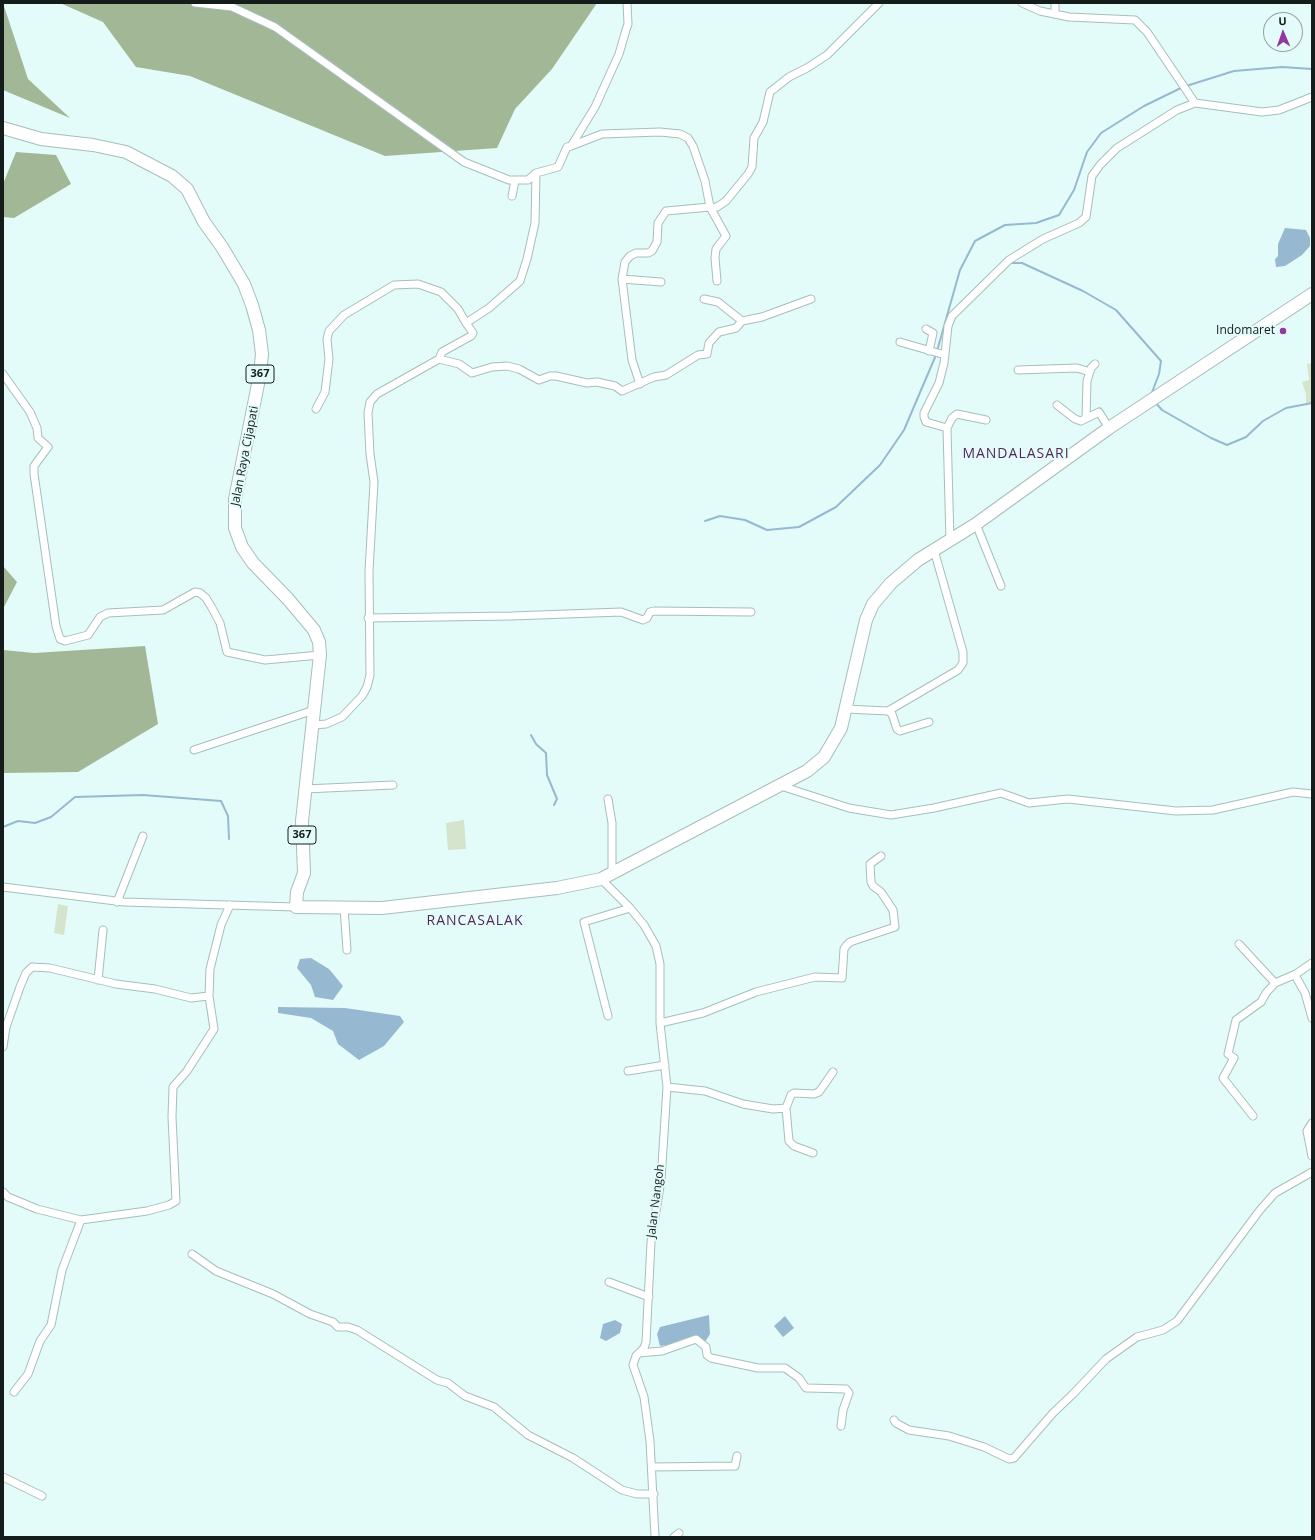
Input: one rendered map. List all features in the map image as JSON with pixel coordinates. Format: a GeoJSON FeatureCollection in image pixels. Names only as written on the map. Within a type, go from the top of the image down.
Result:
{"type":"FeatureCollection","features":[{"type":"Feature","properties":{"kind":"main road","name":"Jalan Raya Cijapati"},"geometry":{"type":"LineString","coordinates":[[3,128],[41,139],[93,145],[126,152],[172,176],[187,190],[204,222],[244,284],[252,305],[259,330],[262,354],[258,388],[235,499],[236,528],[242,547],[253,563],[314,630],[319,642],[320,655],[313,725],[307,763],[311,789],[302,821],[304,869],[296,897],[296,907]]}},
{"type":"Feature","properties":{"kind":"main road"},"geometry":{"type":"LineString","coordinates":[[296,907],[382,908],[571,886],[606,876],[807,771],[824,758],[841,728],[866,620],[873,604],[905,569],[976,524],[1109,428],[1312,294]]}},
{"type":"Feature","properties":{"kind":"street"},"geometry":{"type":"LineString","coordinates":[[195,3],[232,7],[275,28],[464,162],[488,173],[515,181],[528,180],[536,173],[558,167],[567,147],[602,134],[660,132],[684,136],[691,141],[705,181],[710,208],[726,236],[716,249],[715,258],[717,281]]}},
{"type":"Feature","properties":{"kind":"street"},"geometry":{"type":"LineString","coordinates":[[571,146],[595,107],[619,54],[628,24],[627,3]]}},
{"type":"Feature","properties":{"kind":"street"},"geometry":{"type":"LineString","coordinates":[[640,384],[632,360],[622,279],[626,260],[636,253],[648,253],[658,242],[658,223],[666,211],[717,207],[726,201],[752,167],[754,138],[763,122],[770,92],[789,77],[807,68],[827,55],[879,3]]}},
{"type":"Feature","properties":{"kind":"street"},"geometry":{"type":"LineString","coordinates":[[1022,3],[1040,11],[1055,14],[1084,18],[1128,18],[1135,20],[1147,32],[1195,103]]}},
{"type":"Feature","properties":{"kind":"street"},"geometry":{"type":"LineString","coordinates":[[1055,3],[1055,14]]}},
{"type":"Feature","properties":{"kind":"street"},"geometry":{"type":"LineString","coordinates":[[947,428],[926,422],[923,415],[939,383],[948,326],[956,310],[1008,260],[1042,239],[1079,223],[1086,217],[1092,176],[1100,165],[1117,148],[1177,110],[1195,103],[1262,112],[1279,110],[1312,97]]}},
{"type":"Feature","properties":{"kind":"street"},"geometry":{"type":"LineString","coordinates":[[466,323],[489,308],[521,278],[535,223],[536,173]]}},
{"type":"Feature","properties":{"kind":"street"},"geometry":{"type":"LineString","coordinates":[[512,196],[515,181]]}},
{"type":"Feature","properties":{"kind":"street"},"geometry":{"type":"LineString","coordinates":[[622,279],[661,282]]}},
{"type":"Feature","properties":{"kind":"street"},"geometry":{"type":"LineString","coordinates":[[313,725],[326,724],[342,718],[353,707],[367,687],[370,675],[368,618],[374,482],[370,454],[369,408],[377,394],[439,359],[442,352],[472,334],[472,330],[458,309],[441,292],[418,284],[394,285],[344,316],[329,331],[327,339],[329,359],[325,392],[316,409]]}},
{"type":"Feature","properties":{"kind":"street"},"geometry":{"type":"LineString","coordinates":[[704,299],[718,302],[742,322]]}},
{"type":"Feature","properties":{"kind":"street"},"geometry":{"type":"LineString","coordinates":[[439,359],[459,364],[472,373],[492,367],[507,366],[519,369],[539,380],[550,376],[556,376],[586,383],[597,382],[615,386],[622,390],[640,384],[654,377],[666,375],[698,355],[707,354],[709,343],[719,332],[736,328],[742,322],[762,317],[811,299]]}},
{"type":"Feature","properties":{"kind":"street"},"geometry":{"type":"LineString","coordinates":[[926,329],[933,333],[930,351]]}},
{"type":"Feature","properties":{"kind":"street"},"geometry":{"type":"LineString","coordinates":[[900,342],[943,355]]}},
{"type":"Feature","properties":{"kind":"street"},"geometry":{"type":"LineString","coordinates":[[1086,418],[1086,388],[1090,372],[1095,364]]}},
{"type":"Feature","properties":{"kind":"street"},"geometry":{"type":"LineString","coordinates":[[1018,370],[1077,368],[1090,372]]}},
{"type":"Feature","properties":{"kind":"street"},"geometry":{"type":"LineString","coordinates":[[3,374],[30,412],[37,428],[38,438],[48,447],[34,466],[34,474],[56,626],[60,639],[65,641],[88,635],[100,617],[108,613],[156,611],[171,606],[194,592],[200,593],[206,598],[212,608],[220,623],[227,652],[265,660],[320,655]]}},
{"type":"Feature","properties":{"kind":"street"},"geometry":{"type":"LineString","coordinates":[[1057,405],[1075,419],[1081,421],[1099,412],[1109,428]]}},
{"type":"Feature","properties":{"kind":"street"},"geometry":{"type":"LineString","coordinates":[[950,541],[947,428],[952,418],[957,414],[986,420]]}},
{"type":"Feature","properties":{"kind":"street"},"geometry":{"type":"LineString","coordinates":[[976,524],[1001,586]]}},
{"type":"Feature","properties":{"kind":"street"},"geometry":{"type":"LineString","coordinates":[[846,709],[888,711],[958,670],[963,663],[963,652],[934,550]]}},
{"type":"Feature","properties":{"kind":"street"},"geometry":{"type":"LineString","coordinates":[[368,618],[505,616],[621,612],[643,620],[647,618],[650,612],[666,610],[752,612]]}},
{"type":"Feature","properties":{"kind":"street"},"geometry":{"type":"LineString","coordinates":[[194,750],[314,710]]}},
{"type":"Feature","properties":{"kind":"street"},"geometry":{"type":"LineString","coordinates":[[888,711],[892,714],[898,731],[929,722]]}},
{"type":"Feature","properties":{"kind":"street"},"geometry":{"type":"LineString","coordinates":[[311,789],[393,785]]}},
{"type":"Feature","properties":{"kind":"street"},"geometry":{"type":"LineString","coordinates":[[780,786],[849,808],[891,815],[1001,794],[1029,803],[1068,799],[1176,811],[1212,810],[1293,792],[1312,794]]}},
{"type":"Feature","properties":{"kind":"street"},"geometry":{"type":"LineString","coordinates":[[606,876],[612,823],[608,799]]}},
{"type":"Feature","properties":{"kind":"street"},"geometry":{"type":"LineString","coordinates":[[118,902],[143,836]]}},
{"type":"Feature","properties":{"kind":"street"},"geometry":{"type":"LineString","coordinates":[[660,1023],[703,1013],[762,990],[815,978],[842,978],[844,949],[846,946],[850,942],[893,929],[895,925],[893,910],[881,892],[873,886],[871,882],[870,864],[881,856]]}},
{"type":"Feature","properties":{"kind":"street","name":"Jalan Nangoh"},"geometry":{"type":"LineString","coordinates":[[606,876],[644,925],[658,952],[660,970],[660,1023],[667,1087],[660,1196],[652,1242],[646,1342],[644,1348],[639,1353],[633,1365],[644,1397],[652,1467],[655,1537]]}},
{"type":"Feature","properties":{"kind":"street"},"geometry":{"type":"LineString","coordinates":[[3,887],[118,902],[296,907]]}},
{"type":"Feature","properties":{"kind":"street"},"geometry":{"type":"LineString","coordinates":[[3,1192],[8,1197],[37,1209],[82,1220],[147,1211],[169,1205],[176,1201],[172,1117],[173,1087],[187,1070],[214,1029],[209,996],[210,969],[221,925],[230,905]]}},
{"type":"Feature","properties":{"kind":"street"},"geometry":{"type":"LineString","coordinates":[[344,908],[347,950]]}},
{"type":"Feature","properties":{"kind":"street"},"geometry":{"type":"LineString","coordinates":[[608,1016],[584,922],[630,908]]}},
{"type":"Feature","properties":{"kind":"street"},"geometry":{"type":"LineString","coordinates":[[98,980],[103,930]]}},
{"type":"Feature","properties":{"kind":"street"},"geometry":{"type":"LineString","coordinates":[[1239,944],[1275,983]]}},
{"type":"Feature","properties":{"kind":"street"},"geometry":{"type":"LineString","coordinates":[[1253,1116],[1223,1078],[1234,1058],[1228,1054],[1236,1020],[1261,1002],[1266,993],[1275,983],[1295,975],[1312,963]]}},
{"type":"Feature","properties":{"kind":"street"},"geometry":{"type":"LineString","coordinates":[[3,1046],[6,1027],[20,987],[29,969],[39,966],[98,980],[155,989],[191,998],[209,996]]}},
{"type":"Feature","properties":{"kind":"street"},"geometry":{"type":"LineString","coordinates":[[1295,975],[1305,992],[1312,1018]]}},
{"type":"Feature","properties":{"kind":"street"},"geometry":{"type":"LineString","coordinates":[[628,1071],[665,1065]]}},
{"type":"Feature","properties":{"kind":"street"},"geometry":{"type":"LineString","coordinates":[[814,1153],[794,1146],[789,1141],[786,1108],[791,1095],[794,1092],[814,1094],[819,1092],[833,1072]]}},
{"type":"Feature","properties":{"kind":"street"},"geometry":{"type":"LineString","coordinates":[[667,1087],[705,1091],[743,1104],[766,1109],[786,1108]]}},
{"type":"Feature","properties":{"kind":"street"},"geometry":{"type":"LineString","coordinates":[[1312,1123],[1307,1131],[1312,1156]]}},
{"type":"Feature","properties":{"kind":"street"},"geometry":{"type":"LineString","coordinates":[[894,1420],[896,1424],[909,1430],[949,1436],[984,1447],[1009,1459],[1014,1458],[1053,1412],[1073,1394],[1106,1359],[1137,1337],[1163,1330],[1177,1321],[1260,1210],[1275,1193],[1312,1172]]}},
{"type":"Feature","properties":{"kind":"street"},"geometry":{"type":"LineString","coordinates":[[14,1392],[28,1374],[40,1341],[51,1326],[62,1270],[82,1220]]}},
{"type":"Feature","properties":{"kind":"street"},"geometry":{"type":"LineString","coordinates":[[192,1254],[216,1271],[273,1294],[310,1314],[332,1322],[338,1327],[348,1327],[357,1330],[437,1380],[448,1382],[465,1396],[494,1407],[528,1435],[573,1458],[622,1490],[637,1494],[654,1494]]}},
{"type":"Feature","properties":{"kind":"street"},"geometry":{"type":"LineString","coordinates":[[609,1282],[649,1298]]}},
{"type":"Feature","properties":{"kind":"street"},"geometry":{"type":"LineString","coordinates":[[639,1353],[662,1351],[696,1339],[700,1340],[706,1347],[708,1355],[711,1358],[758,1368],[785,1368],[799,1378],[806,1388],[846,1389],[849,1393],[843,1410],[841,1426]]}},
{"type":"Feature","properties":{"kind":"street"},"geometry":{"type":"LineString","coordinates":[[652,1467],[735,1466],[737,1456]]}},
{"type":"Feature","properties":{"kind":"street"},"geometry":{"type":"LineString","coordinates":[[3,1477],[42,1496]]}},
{"type":"Feature","properties":{"kind":"green space"},"geometry":{"type":"Polygon","coordinates":[[[3,3],[28,79],[70,118],[3,90],[3,3]]]}},
{"type":"Feature","properties":{"kind":"green space"},"geometry":{"type":"Polygon","coordinates":[[[60,3],[597,3],[552,69],[515,109],[497,148],[385,156],[190,76],[136,67],[103,22],[60,3]]]}},
{"type":"Feature","properties":{"kind":"green space"},"geometry":{"type":"Polygon","coordinates":[[[16,152],[56,155],[71,184],[14,218],[3,217],[3,184],[16,152]]]}},
{"type":"Feature","properties":{"kind":"green space"},"geometry":{"type":"Polygon","coordinates":[[[1312,363],[1312,403],[1306,404],[1306,394],[1302,382],[1309,380],[1307,364],[1312,363]]]}},
{"type":"Feature","properties":{"kind":"green space"},"geometry":{"type":"Polygon","coordinates":[[[3,566],[17,582],[3,609],[3,566]]]}},
{"type":"Feature","properties":{"kind":"green space"},"geometry":{"type":"Polygon","coordinates":[[[145,646],[158,724],[78,772],[3,773],[3,650],[34,653],[145,646]]]}},
{"type":"Feature","properties":{"kind":"green space"},"geometry":{"type":"Polygon","coordinates":[[[464,820],[466,849],[448,850],[446,823],[464,820]]]}},
{"type":"Feature","properties":{"kind":"green space"},"geometry":{"type":"Polygon","coordinates":[[[58,904],[68,906],[64,935],[54,933],[58,904]]]}},
{"type":"Feature","properties":{"kind":"water"},"geometry":{"type":"Polygon","coordinates":[[[1285,228],[1306,230],[1310,238],[1310,246],[1302,255],[1285,266],[1276,267],[1275,259],[1278,256],[1278,244],[1285,228]]]}},
{"type":"Feature","properties":{"kind":"water"},"geometry":{"type":"Polygon","coordinates":[[[311,958],[329,969],[343,986],[333,1000],[315,997],[311,985],[297,968],[300,959],[311,958]]]}},
{"type":"Feature","properties":{"kind":"water"},"geometry":{"type":"Polygon","coordinates":[[[278,1007],[345,1008],[400,1016],[404,1022],[384,1046],[359,1060],[338,1044],[333,1031],[311,1018],[278,1013],[278,1007]]]}},
{"type":"Feature","properties":{"kind":"water"},"geometry":{"type":"Polygon","coordinates":[[[709,1315],[710,1334],[705,1342],[695,1337],[680,1343],[660,1346],[657,1334],[660,1327],[709,1315]]]}},
{"type":"Feature","properties":{"kind":"water"},"geometry":{"type":"Polygon","coordinates":[[[785,1316],[794,1328],[783,1337],[774,1326],[785,1316]]]}},
{"type":"Feature","properties":{"kind":"water"},"geometry":{"type":"Polygon","coordinates":[[[615,1320],[622,1324],[620,1333],[606,1341],[600,1338],[603,1324],[615,1320]]]}},
{"type":"Feature","properties":{"kind":"waterway"},"geometry":{"type":"LineString","coordinates":[[937,351],[960,270],[975,241],[1005,225],[1036,223],[1059,215],[1074,190],[1087,152],[1101,133],[1144,106],[1183,87],[1234,71],[1282,67],[1312,69]]}},
{"type":"Feature","properties":{"kind":"waterway"},"geometry":{"type":"LineString","coordinates":[[1009,263],[1022,263],[1083,291],[1116,310],[1161,361],[1159,374],[1151,395]]}},
{"type":"Feature","properties":{"kind":"waterway"},"geometry":{"type":"LineString","coordinates":[[705,521],[720,516],[745,520],[767,530],[799,527],[836,507],[880,465],[904,430],[936,355]]}},
{"type":"Feature","properties":{"kind":"waterway"},"geometry":{"type":"LineString","coordinates":[[1155,402],[1162,410],[1211,438],[1227,445],[1246,437],[1263,421],[1286,408],[1312,403]]}},
{"type":"Feature","properties":{"kind":"waterway"},"geometry":{"type":"LineString","coordinates":[[531,735],[536,744],[546,753],[547,775],[557,799],[554,805]]}},
{"type":"Feature","properties":{"kind":"waterway"},"geometry":{"type":"LineString","coordinates":[[3,827],[18,821],[35,823],[51,817],[75,797],[143,795],[221,801],[228,816],[229,839]]}},
{"type":"Feature","properties":{"kind":"place","name":"Indomaret"},"geometry":{"type":"Point","coordinates":[1283,331]}},
{"type":"Feature","properties":{"kind":"district","name":"MANDALASARI"},"geometry":{"type":"Point","coordinates":[1016,454]}},
{"type":"Feature","properties":{"kind":"district","name":"RANCASALAK"},"geometry":{"type":"Point","coordinates":[475,921]}}]}
